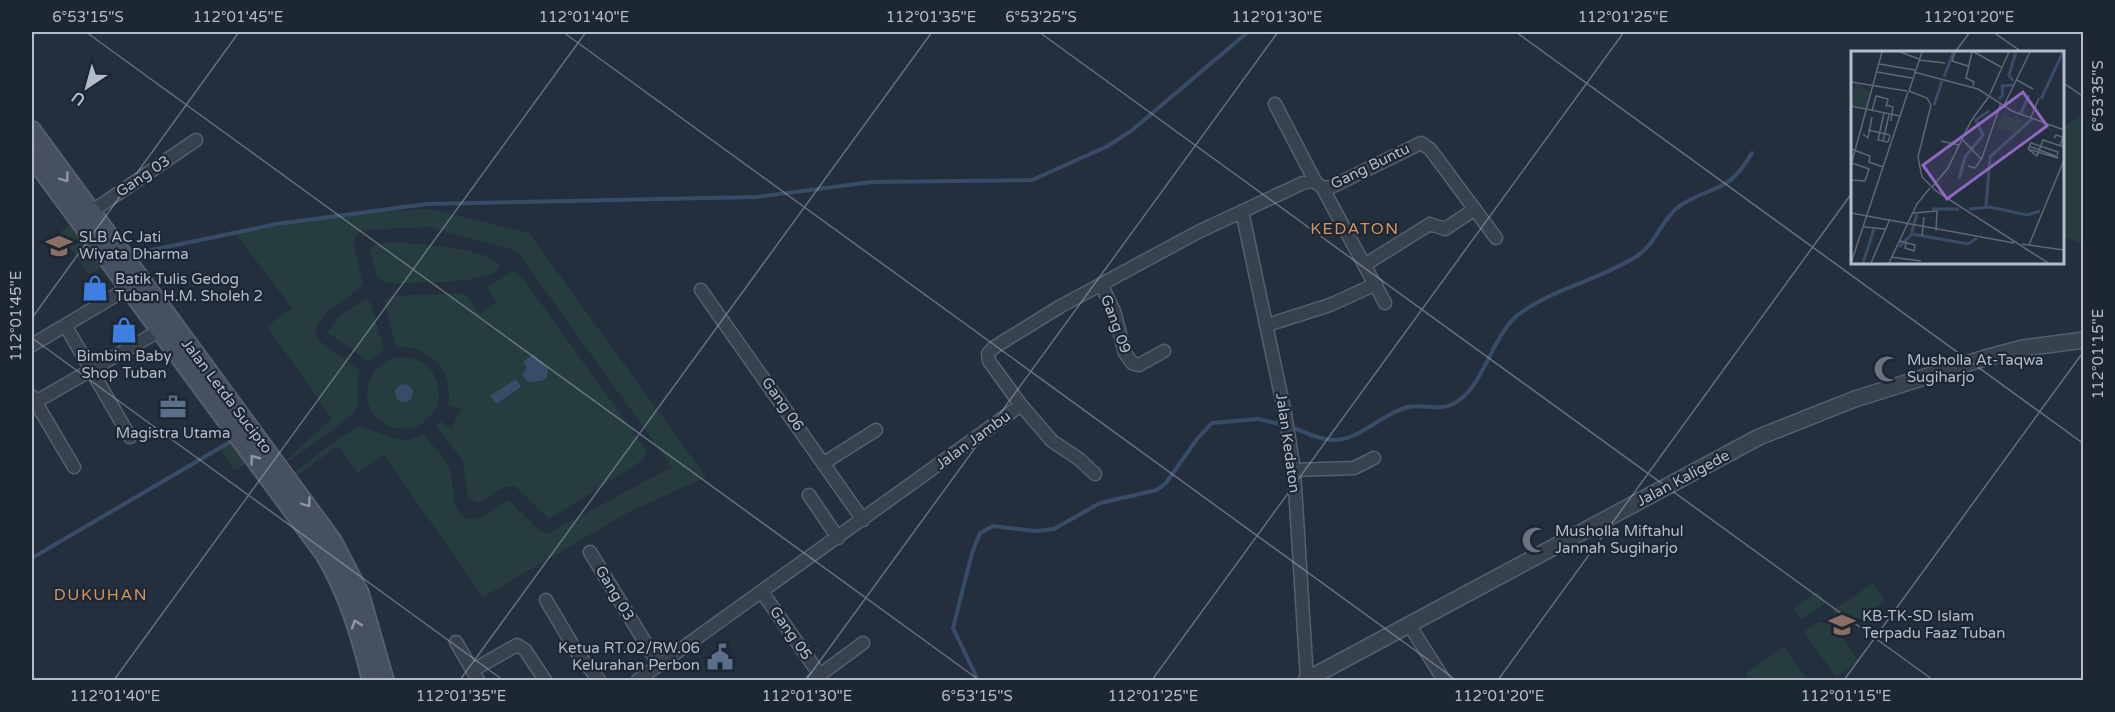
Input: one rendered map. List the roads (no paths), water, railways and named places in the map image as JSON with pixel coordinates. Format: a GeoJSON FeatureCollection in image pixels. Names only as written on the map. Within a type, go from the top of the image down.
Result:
{"type":"FeatureCollection","features":[{"type":"Feature","properties":{"kind":"main road","name":"Jalan Letda Sucipto"},"geometry":{"type":"LineString","coordinates":[[32,130],[91,212],[128,288],[159,331],[333,541],[353,576],[366,609],[385,681]]}},
{"type":"Feature","properties":{"kind":"main road","name":"Jalan Letda Sucipto"},"geometry":{"type":"LineString","coordinates":[[32,157],[115,258],[278,477],[342,586],[358,629],[371,681]]}},
{"type":"Feature","properties":{"kind":"street"},"geometry":{"type":"LineString","coordinates":[[1275,104],[1366,264],[1385,303]]}},
{"type":"Feature","properties":{"kind":"street","name":"Gang 03"},"geometry":{"type":"LineString","coordinates":[[91,212],[196,140]]}},
{"type":"Feature","properties":{"kind":"street","name":"Gang Buntu"},"geometry":{"type":"LineString","coordinates":[[1242,211],[1278,193],[1319,184],[1330,187],[1410,147],[1424,144],[1496,238]]}},
{"type":"Feature","properties":{"kind":"street"},"geometry":{"type":"LineString","coordinates":[[1366,264],[1430,224],[1445,229],[1475,209]]}},
{"type":"Feature","properties":{"kind":"street","name":"Jalan Jambu"},"geometry":{"type":"LineString","coordinates":[[638,681],[1021,405],[989,362],[989,351],[1101,284],[1242,211]]}},
{"type":"Feature","properties":{"kind":"street","name":"Jalan Kedaton"},"geometry":{"type":"LineString","coordinates":[[1242,211],[1285,414],[1294,470],[1307,680]]}},
{"type":"Feature","properties":{"kind":"street","name":"Gang 09"},"geometry":{"type":"LineString","coordinates":[[1101,284],[1114,311],[1125,353],[1132,363],[1139,365],[1164,351]]}},
{"type":"Feature","properties":{"kind":"street"},"geometry":{"type":"LineString","coordinates":[[1267,325],[1330,305],[1376,284]]}},
{"type":"Feature","properties":{"kind":"street"},"geometry":{"type":"LineString","coordinates":[[32,345],[128,288]]}},
{"type":"Feature","properties":{"kind":"street","name":"Gang 06"},"geometry":{"type":"LineString","coordinates":[[700,290],[863,520]]}},
{"type":"Feature","properties":{"kind":"street"},"geometry":{"type":"LineString","coordinates":[[65,325],[130,437]]}},
{"type":"Feature","properties":{"kind":"street"},"geometry":{"type":"LineString","coordinates":[[74,467],[33,401],[159,331]]}},
{"type":"Feature","properties":{"kind":"street","name":"Jalan Kaligede"},"geometry":{"type":"LineString","coordinates":[[1307,680],[1759,437],[1855,399],[1985,358],[2023,348],[2084,340]]}},
{"type":"Feature","properties":{"kind":"street"},"geometry":{"type":"LineString","coordinates":[[1021,405],[1052,441],[1079,459],[1095,474]]}},
{"type":"Feature","properties":{"kind":"street"},"geometry":{"type":"LineString","coordinates":[[824,463],[876,430]]}},
{"type":"Feature","properties":{"kind":"street"},"geometry":{"type":"LineString","coordinates":[[1294,470],[1354,468],[1374,458]]}},
{"type":"Feature","properties":{"kind":"street"},"geometry":{"type":"LineString","coordinates":[[809,495],[838,538]]}},
{"type":"Feature","properties":{"kind":"street","name":"Gang 03"},"geometry":{"type":"LineString","coordinates":[[590,552],[659,665]]}},
{"type":"Feature","properties":{"kind":"street","name":"Gang 05"},"geometry":{"type":"LineString","coordinates":[[762,592],[817,678],[863,643]]}},
{"type":"Feature","properties":{"kind":"street"},"geometry":{"type":"LineString","coordinates":[[546,600],[578,654],[599,681]]}},
{"type":"Feature","properties":{"kind":"street"},"geometry":{"type":"LineString","coordinates":[[1410,626],[1444,681]]}},
{"type":"Feature","properties":{"kind":"street"},"geometry":{"type":"LineString","coordinates":[[456,642],[475,675],[517,645],[525,650],[545,681]]}},
{"type":"Feature","properties":{"kind":"water"},"geometry":{"type":"Polygon","coordinates":[[[533,354],[548,368],[547,377],[542,381],[528,382],[522,374],[527,367],[523,362],[533,354]]]}},
{"type":"Feature","properties":{"kind":"water"},"geometry":{"type":"Polygon","coordinates":[[[516,379],[521,387],[496,404],[490,396],[516,379]]]}},
{"type":"Feature","properties":{"kind":"water"},"geometry":{"type":"Polygon","coordinates":[[[400,384],[408,384],[413,389],[411,400],[400,402],[395,397],[395,389],[400,384]]]}},
{"type":"Feature","properties":{"kind":"waterway"},"geometry":{"type":"LineString","coordinates":[[133,254],[277,224],[427,204],[756,197],[872,182],[1032,180],[1106,147],[1131,131],[1248,32]]}},
{"type":"Feature","properties":{"kind":"waterway"},"geometry":{"type":"LineString","coordinates":[[1291,427],[1323,439],[1344,439],[1398,410],[1408,407],[1442,407],[1453,404],[1464,397],[1472,387],[1501,336],[1519,314],[1547,297],[1608,272],[1637,256],[1649,245],[1674,210],[1693,198],[1728,182],[1752,153]]}},
{"type":"Feature","properties":{"kind":"waterway"},"geometry":{"type":"LineString","coordinates":[[978,680],[953,628],[972,553],[980,533],[993,526],[1036,531],[1054,529],[1100,503],[1157,490],[1166,483],[1197,439],[1212,423],[1258,419],[1284,425]]}},
{"type":"Feature","properties":{"kind":"waterway"},"geometry":{"type":"LineString","coordinates":[[32,558],[230,442]]}},
{"type":"Feature","properties":{"kind":"place","name":"SLB AC Jati Wiyata Dharma"},"geometry":{"type":"Point","coordinates":[59,246]}},
{"type":"Feature","properties":{"kind":"place","name":"Batik Tulis Gedog Tuban H.M. Sholeh 2"},"geometry":{"type":"Point","coordinates":[95,288]}},
{"type":"Feature","properties":{"kind":"place","name":"Bimbim Baby Shop Tuban"},"geometry":{"type":"Point","coordinates":[124,330]}},
{"type":"Feature","properties":{"kind":"place","name":"Musholla At-Taqwa Sugiharjo"},"geometry":{"type":"Point","coordinates":[1887,369]}},
{"type":"Feature","properties":{"kind":"place","name":"Magistra Utama"},"geometry":{"type":"Point","coordinates":[173,407]}},
{"type":"Feature","properties":{"kind":"place","name":"Musholla Miftahul Jannah Sugiharjo"},"geometry":{"type":"Point","coordinates":[1535,540]}},
{"type":"Feature","properties":{"kind":"place","name":"KB-TK-SD Islam Terpadu Faaz Tuban"},"geometry":{"type":"Point","coordinates":[1842,625]}},
{"type":"Feature","properties":{"kind":"place","name":"Ketua RT.02/RW.06 Kelurahan Perbon"},"geometry":{"type":"Point","coordinates":[720,657]}},
{"type":"Feature","properties":{"kind":"district","name":"KEDATON"},"geometry":{"type":"Point","coordinates":[1355,228]}},
{"type":"Feature","properties":{"kind":"district","name":"DUKUHAN"},"geometry":{"type":"Point","coordinates":[101,594]}}]}
